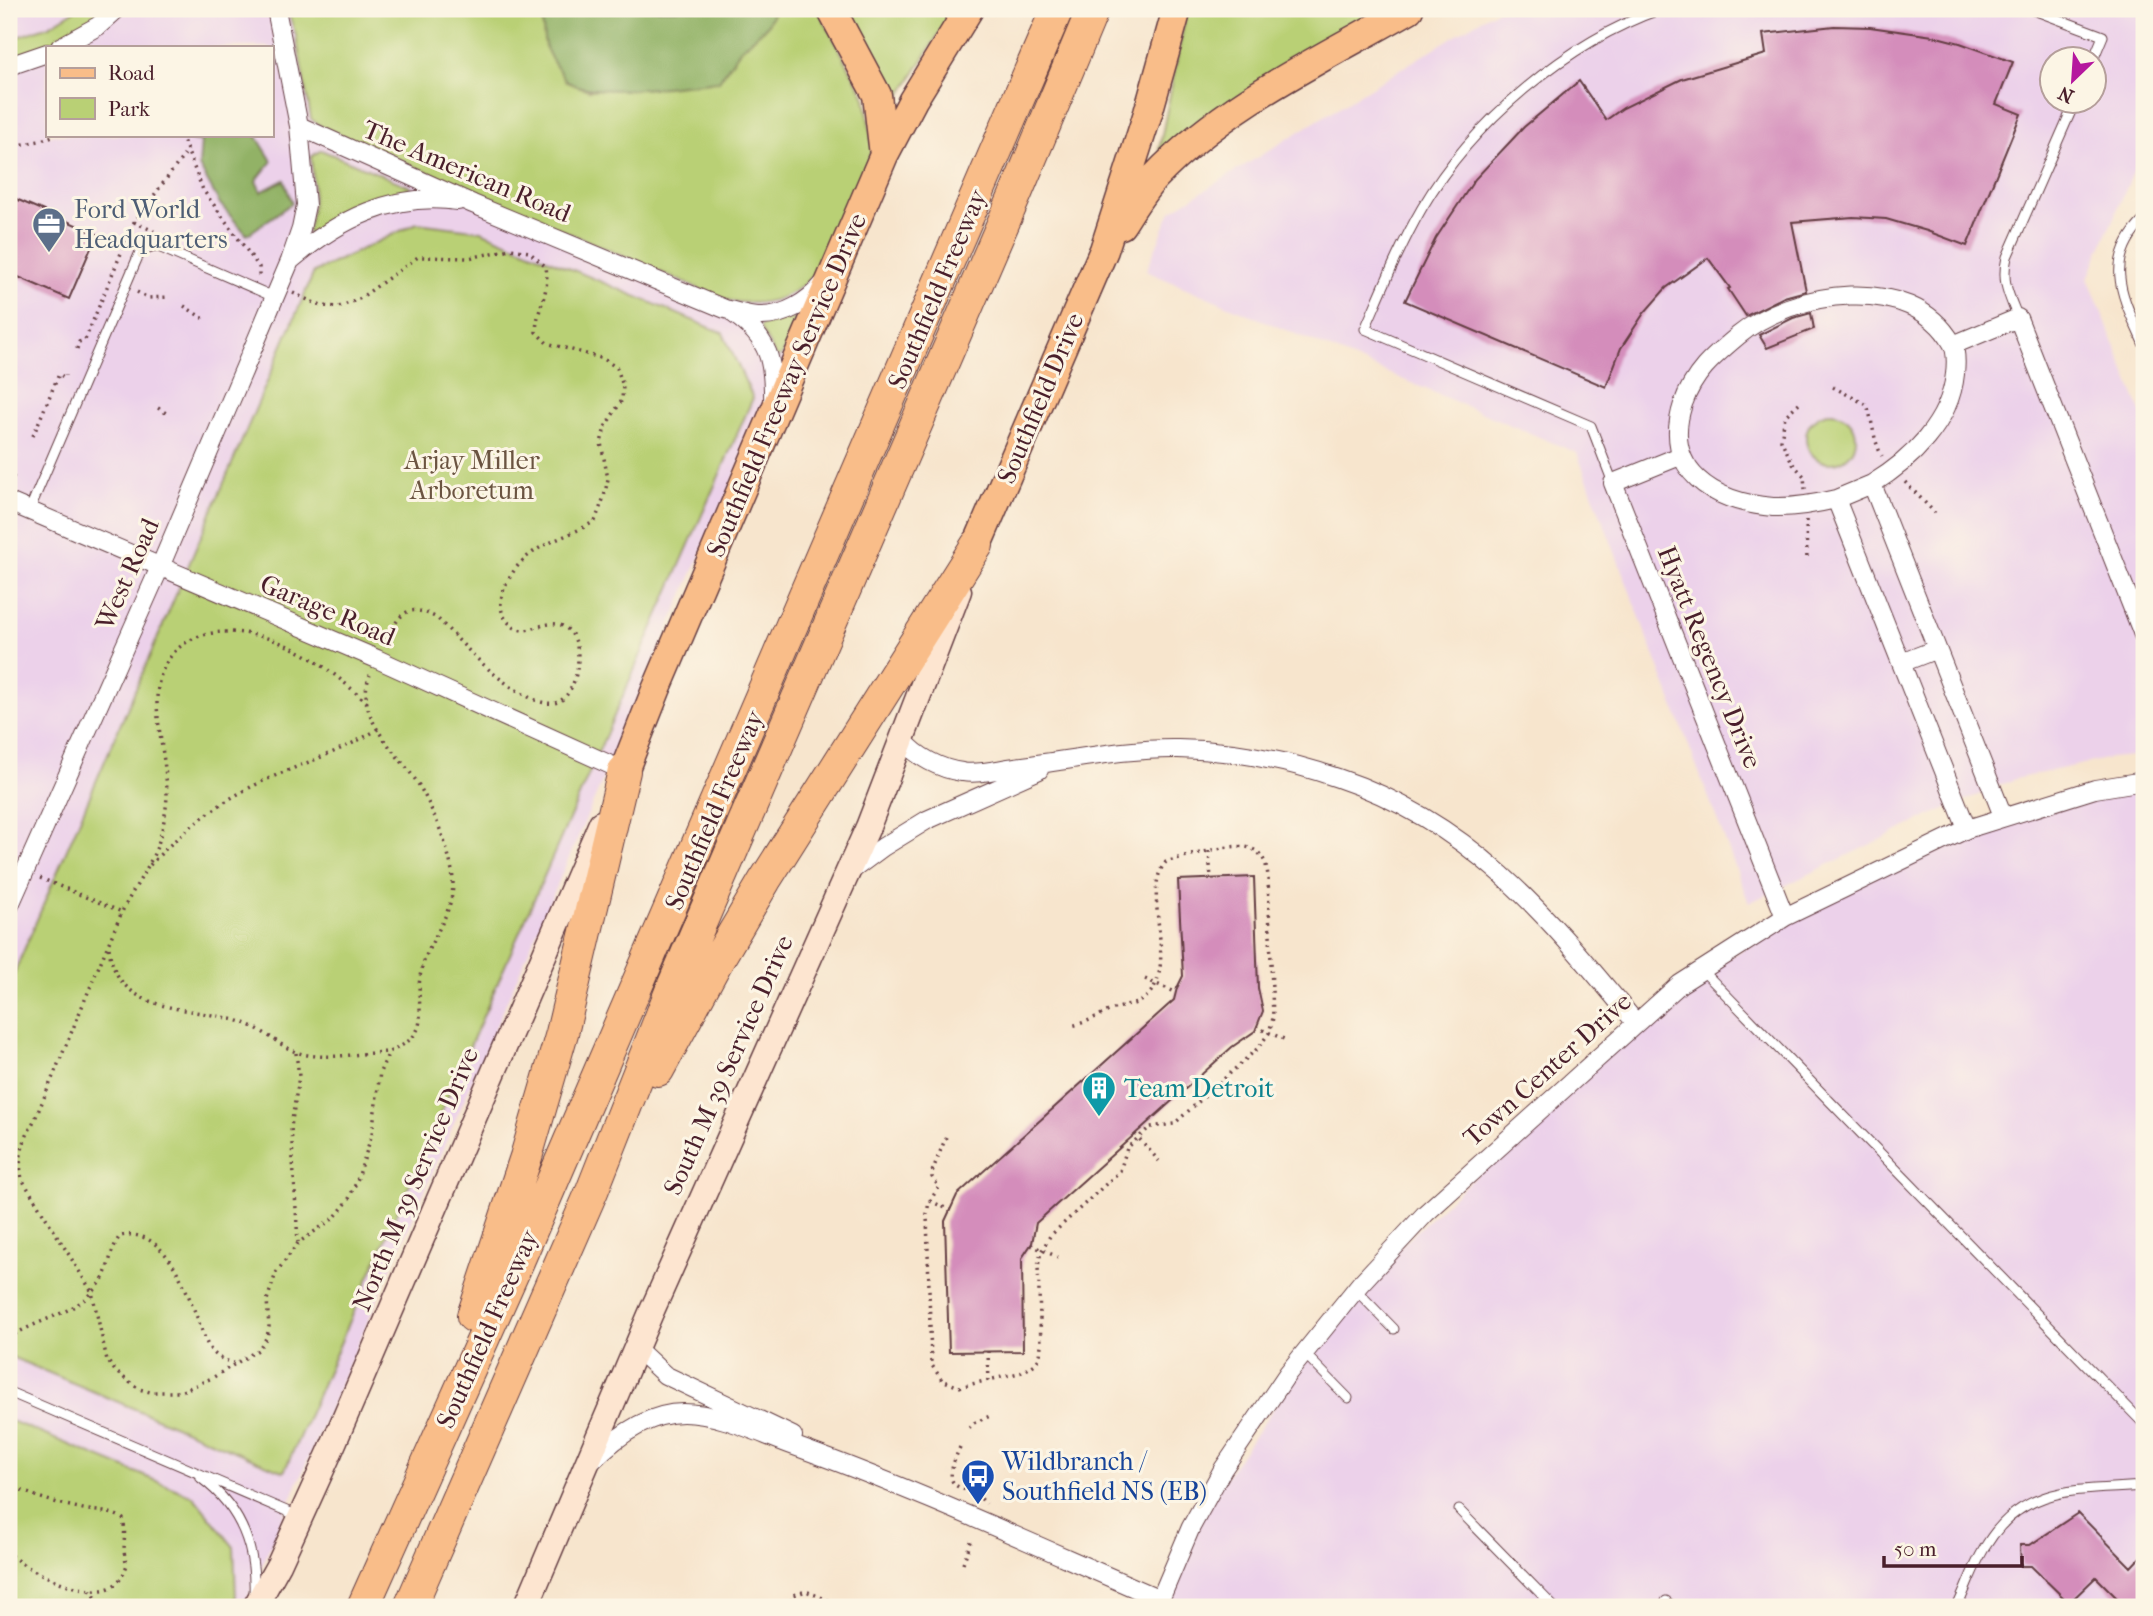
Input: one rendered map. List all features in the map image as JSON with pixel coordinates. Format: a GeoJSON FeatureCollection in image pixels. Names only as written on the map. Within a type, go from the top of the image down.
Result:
{"type":"FeatureCollection","features":[{"type":"Feature","properties":{"kind":"highway","name":"Southfield Freeway"},"geometry":{"type":"LineString","coordinates":[[363,1607],[530,1235],[1057,9]]}},
{"type":"Feature","properties":{"kind":"highway","name":"Southfield Freeway"},"geometry":{"type":"LineString","coordinates":[[410,1607],[592,1191],[672,989],[1093,9]]}},
{"type":"Feature","properties":{"kind":"highway"},"geometry":{"type":"LineString","coordinates":[[592,1191],[753,900],[977,545]]}},
{"type":"Feature","properties":{"kind":"highway"},"geometry":{"type":"LineString","coordinates":[[403,1515],[498,1246],[526,1157],[562,1032],[624,771]]}},
{"type":"Feature","properties":{"kind":"main road"},"geometry":{"type":"LineString","coordinates":[[831,9],[877,95],[884,155]]}},
{"type":"Feature","properties":{"kind":"main road","name":"Southfield Freeway Service Drive"},"geometry":{"type":"LineString","coordinates":[[624,771],[884,155],[913,100],[969,9]]}},
{"type":"Feature","properties":{"kind":"main road"},"geometry":{"type":"LineString","coordinates":[[1104,250],[1148,113],[1177,9]]}},
{"type":"Feature","properties":{"kind":"main road"},"geometry":{"type":"LineString","coordinates":[[1104,250],[1143,191],[1210,127],[1409,9]]}},
{"type":"Feature","properties":{"kind":"main road","name":"Southfield Drive"},"geometry":{"type":"LineString","coordinates":[[977,545],[1104,250]]}},
{"type":"Feature","properties":{"kind":"main road","name":"South M 39 Service Drive"},"geometry":{"type":"LineString","coordinates":[[526,1607],[636,1348],[847,874],[903,740],[977,545]]}},
{"type":"Feature","properties":{"kind":"main road","name":"North M 39 Service Drive"},"geometry":{"type":"LineString","coordinates":[[254,1607],[279,1564],[300,1517],[624,771]]}},
{"type":"Feature","properties":{"kind":"street"},"geometry":{"type":"LineString","coordinates":[[62,46],[97,26],[117,9]]}},
{"type":"Feature","properties":{"kind":"street"},"geometry":{"type":"LineString","coordinates":[[276,9],[299,127]]}},
{"type":"Feature","properties":{"kind":"street"},"geometry":{"type":"LineString","coordinates":[[9,66],[46,53]]}},
{"type":"Feature","properties":{"kind":"street","name":"The American Road"},"geometry":{"type":"LineString","coordinates":[[299,127],[473,204],[725,309],[758,316],[781,313],[813,296],[835,269]]}},
{"type":"Feature","properties":{"kind":"street","name":"West Road"},"geometry":{"type":"LineString","coordinates":[[9,907],[281,294],[306,205],[299,127]]}},
{"type":"Feature","properties":{"kind":"street","name":"West Road"},"geometry":{"type":"LineString","coordinates":[[290,261],[316,239],[366,211],[392,203],[433,200],[473,204]]}},
{"type":"Feature","properties":{"kind":"street"},"geometry":{"type":"LineString","coordinates":[[1850,295],[1893,301],[1912,308],[1935,322],[1953,345],[1956,362],[1954,384],[1944,410],[1930,434],[1916,451],[1872,484],[1836,499],[1774,507],[1727,497],[1705,486],[1691,473],[1680,456],[1678,433],[1682,407],[1690,385],[1703,366],[1752,324],[1808,300],[1850,295]]}},
{"type":"Feature","properties":{"kind":"street","name":"The American Road"},"geometry":{"type":"LineString","coordinates":[[725,309],[752,327],[764,343],[773,375],[773,416]]}},
{"type":"Feature","properties":{"kind":"street"},"geometry":{"type":"LineString","coordinates":[[1953,345],[2018,318],[2144,637]]}},
{"type":"Feature","properties":{"kind":"street"},"geometry":{"type":"LineString","coordinates":[[1613,483],[1680,456]]}},
{"type":"Feature","properties":{"kind":"street","name":"Hyatt Regency Drive"},"geometry":{"type":"LineString","coordinates":[[1613,483],[1785,918]]}},
{"type":"Feature","properties":{"kind":"street"},"geometry":{"type":"LineString","coordinates":[[1872,484],[2003,816]]}},
{"type":"Feature","properties":{"kind":"street"},"geometry":{"type":"LineString","coordinates":[[1836,499],[1966,829]]}},
{"type":"Feature","properties":{"kind":"street","name":"Garage Road"},"geometry":{"type":"LineString","coordinates":[[9,502],[377,659],[624,771]]}},
{"type":"Feature","properties":{"kind":"street"},"geometry":{"type":"LineString","coordinates":[[1901,663],[1937,649]]}},
{"type":"Feature","properties":{"kind":"street"},"geometry":{"type":"LineString","coordinates":[[903,740],[918,755],[966,773],[1134,750],[1220,751],[1300,766],[1380,794],[1446,831],[1505,876],[1541,911],[1636,1023]]}},
{"type":"Feature","properties":{"kind":"street"},"geometry":{"type":"LineString","coordinates":[[847,874],[883,847],[927,820],[1058,762]]}},
{"type":"Feature","properties":{"kind":"street","name":"Town Center Drive"},"geometry":{"type":"LineString","coordinates":[[1158,1603],[1191,1527],[1223,1469],[1304,1353],[1356,1290],[1426,1213],[1680,985],[1785,918],[1966,829],[2095,789],[2144,781]]}},
{"type":"Feature","properties":{"kind":"street"},"geometry":{"type":"LineString","coordinates":[[636,1348],[665,1375],[744,1411],[855,1468],[1158,1603]]}},
{"type":"Feature","properties":{"kind":"street"},"geometry":{"type":"LineString","coordinates":[[584,1469],[611,1441],[647,1421],[683,1413],[708,1416],[855,1468]]}},
{"type":"Feature","properties":{"kind":"lane"},"geometry":{"type":"LineString","coordinates":[[1613,483],[1591,426],[1365,329],[1396,258],[1423,206],[1466,145],[1534,81],[1606,34],[1661,9]]}},
{"type":"Feature","properties":{"kind":"lane"},"geometry":{"type":"LineString","coordinates":[[2031,9],[2103,36],[2099,46]]}},
{"type":"Feature","properties":{"kind":"lane"},"geometry":{"type":"LineString","coordinates":[[2018,318],[2003,273],[2007,257],[2069,116]]}},
{"type":"Feature","properties":{"kind":"lane"},"geometry":{"type":"LineString","coordinates":[[2144,219],[2135,229],[2123,253],[2119,280],[2144,345]]}},
{"type":"Feature","properties":{"kind":"lane"},"geometry":{"type":"LineString","coordinates":[[29,511],[135,259],[146,247],[161,248],[281,294]]}},
{"type":"Feature","properties":{"kind":"lane"},"geometry":{"type":"LineString","coordinates":[[1702,970],[2144,1424]]}},
{"type":"Feature","properties":{"kind":"lane"},"geometry":{"type":"LineString","coordinates":[[1356,1290],[1394,1329]]}},
{"type":"Feature","properties":{"kind":"lane"},"geometry":{"type":"LineString","coordinates":[[1304,1353],[1348,1398]]}},
{"type":"Feature","properties":{"kind":"lane"},"geometry":{"type":"LineString","coordinates":[[9,1392],[300,1517]]}},
{"type":"Feature","properties":{"kind":"lane"},"geometry":{"type":"LineString","coordinates":[[173,1461],[219,1492],[237,1518],[250,1547],[254,1607]]}},
{"type":"Feature","properties":{"kind":"lane"},"geometry":{"type":"LineString","coordinates":[[1958,1607],[1986,1544],[2008,1517],[2054,1492],[2144,1486]]}},
{"type":"Feature","properties":{"kind":"lane"},"geometry":{"type":"LineString","coordinates":[[1458,1510],[1554,1607]]}},
{"type":"Feature","properties":{"kind":"path"},"geometry":{"type":"LineString","coordinates":[[9,147],[52,136]]}},
{"type":"Feature","properties":{"kind":"path"},"geometry":{"type":"LineString","coordinates":[[181,136],[203,190],[259,267],[259,277]]}},
{"type":"Feature","properties":{"kind":"path"},"geometry":{"type":"LineString","coordinates":[[77,349],[79,342],[85,340],[134,222],[188,150]]}},
{"type":"Feature","properties":{"kind":"path"},"geometry":{"type":"LineString","coordinates":[[109,946],[111,960],[122,983],[145,1000],[248,1024],[296,1053],[323,1056],[389,1052],[406,1044],[417,1030],[421,1015],[420,979],[425,960],[444,923],[453,891],[448,854],[427,803],[411,774],[390,750],[367,703],[368,681],[377,659],[393,626],[404,614],[414,609],[438,618],[497,678],[535,700],[559,702],[568,693],[575,676],[578,645],[571,633],[559,623],[547,623],[526,631],[513,629],[503,617],[501,604],[503,590],[511,574],[525,557],[543,544],[594,521],[608,479],[601,443],[605,427],[622,400],[623,386],[617,368],[604,359],[553,346],[536,332],[536,316],[548,284],[546,267],[529,252],[510,249],[469,258],[418,257],[359,299],[339,307],[321,306],[281,294]]}},
{"type":"Feature","properties":{"kind":"path"},"geometry":{"type":"LineString","coordinates":[[136,292],[148,298],[169,297]]}},
{"type":"Feature","properties":{"kind":"path"},"geometry":{"type":"LineString","coordinates":[[184,306],[204,319]]}},
{"type":"Feature","properties":{"kind":"path"},"geometry":{"type":"LineString","coordinates":[[33,436],[59,374],[65,379],[65,375]]}},
{"type":"Feature","properties":{"kind":"path"},"geometry":{"type":"LineString","coordinates":[[1833,387],[1867,405],[1874,424],[1876,446],[1885,462]]}},
{"type":"Feature","properties":{"kind":"path"},"geometry":{"type":"LineString","coordinates":[[1799,403],[1785,416],[1782,440],[1793,464],[1804,476],[1805,494]]}},
{"type":"Feature","properties":{"kind":"path"},"geometry":{"type":"LineString","coordinates":[[158,408],[166,412]]}},
{"type":"Feature","properties":{"kind":"path"},"geometry":{"type":"LineString","coordinates":[[9,486],[15,472]]}},
{"type":"Feature","properties":{"kind":"path"},"geometry":{"type":"LineString","coordinates":[[1901,478],[1935,513]]}},
{"type":"Feature","properties":{"kind":"path"},"geometry":{"type":"LineString","coordinates":[[1806,518],[1807,562]]}},
{"type":"Feature","properties":{"kind":"path"},"geometry":{"type":"LineString","coordinates":[[367,703],[331,672],[303,653],[259,636],[216,631],[185,642],[175,650],[163,667],[157,703],[167,796],[158,842],[149,866],[122,912],[20,1149],[22,1179],[92,1292],[107,1360],[116,1372],[139,1389],[162,1394],[180,1392],[212,1378],[258,1350],[267,1337],[269,1327],[267,1300],[271,1283],[298,1243],[334,1218],[348,1201],[367,1154],[377,1084],[389,1052]]}},
{"type":"Feature","properties":{"kind":"path"},"geometry":{"type":"LineString","coordinates":[[149,866],[185,831],[247,789],[354,744],[378,729]]}},
{"type":"Feature","properties":{"kind":"path"},"geometry":{"type":"LineString","coordinates":[[946,1137],[932,1172],[932,1177],[939,1187],[930,1201],[927,1225],[931,1364],[942,1380],[953,1386],[965,1387],[989,1383],[1028,1370],[1040,1357],[1038,1266],[1042,1250],[1055,1231],[1120,1171],[1127,1148],[1137,1136],[1150,1127],[1174,1124],[1258,1048],[1269,1033],[1273,1011],[1268,869],[1261,856],[1248,847],[1232,845],[1166,862],[1158,875],[1161,959],[1155,983],[1140,1002],[1071,1026]]}},
{"type":"Feature","properties":{"kind":"path"},"geometry":{"type":"LineString","coordinates":[[1209,851],[1211,879]]}},
{"type":"Feature","properties":{"kind":"path"},"geometry":{"type":"LineString","coordinates":[[24,872],[122,912]]}},
{"type":"Feature","properties":{"kind":"path"},"geometry":{"type":"LineString","coordinates":[[1146,979],[1175,992]]}},
{"type":"Feature","properties":{"kind":"path"},"geometry":{"type":"LineString","coordinates":[[1256,1027],[1284,1039]]}},
{"type":"Feature","properties":{"kind":"path"},"geometry":{"type":"LineString","coordinates":[[296,1053],[299,1076],[291,1127],[298,1243]]}},
{"type":"Feature","properties":{"kind":"path"},"geometry":{"type":"LineString","coordinates":[[1137,1136],[1159,1161]]}},
{"type":"Feature","properties":{"kind":"path"},"geometry":{"type":"LineString","coordinates":[[930,1201],[950,1210]]}},
{"type":"Feature","properties":{"kind":"path"},"geometry":{"type":"LineString","coordinates":[[9,1338],[63,1312],[92,1292],[103,1278],[113,1245],[120,1236],[131,1233],[150,1238],[164,1251],[177,1273],[208,1346],[224,1361],[236,1363]]}},
{"type":"Feature","properties":{"kind":"path"},"geometry":{"type":"LineString","coordinates":[[1031,1245],[1058,1257]]}},
{"type":"Feature","properties":{"kind":"path"},"geometry":{"type":"LineString","coordinates":[[988,1351],[989,1383]]}},
{"type":"Feature","properties":{"kind":"path"},"geometry":{"type":"LineString","coordinates":[[969,1428],[990,1416],[989,1414]]}},
{"type":"Feature","properties":{"kind":"path"},"geometry":{"type":"LineString","coordinates":[[960,1447],[951,1468],[952,1479],[960,1489],[984,1500],[986,1508]]}},
{"type":"Feature","properties":{"kind":"path"},"geometry":{"type":"LineString","coordinates":[[9,1484],[40,1499],[116,1514],[123,1519],[125,1529],[122,1553],[127,1565],[118,1583],[106,1589],[90,1590],[26,1567],[9,1554]]}},
{"type":"Feature","properties":{"kind":"path"},"geometry":{"type":"LineString","coordinates":[[963,1563],[972,1538]]}},
{"type":"Feature","properties":{"kind":"path"},"geometry":{"type":"LineString","coordinates":[[90,1590],[103,1607]]}},
{"type":"Feature","properties":{"kind":"path"},"geometry":{"type":"LineString","coordinates":[[788,1607],[794,1595],[806,1591],[844,1607]]}},
{"type":"Feature","properties":{"kind":"shaded area"},"geometry":{"type":"Polygon","coordinates":[[[9,9],[823,9],[876,150],[244,1607],[9,1607],[9,9]]]}},
{"type":"Feature","properties":{"kind":"shaded area"},"geometry":{"type":"Polygon","coordinates":[[[1498,9],[2144,9],[2144,147],[2088,278],[2144,419],[2144,755],[2110,758],[2015,779],[1931,815],[1749,903],[1577,453],[1146,271],[1171,211],[1498,9]]]}},
{"type":"Feature","properties":{"kind":"shaded area"},"geometry":{"type":"Polygon","coordinates":[[[2144,781],[2144,1607],[1157,1607],[1191,1527],[1360,1284],[1680,985],[1915,853],[2144,781]]]}},
{"type":"Feature","properties":{"kind":"green space"},"geometry":{"type":"Polygon","coordinates":[[[77,9],[110,9],[51,44],[13,58],[9,40],[49,26],[77,9]]]}},
{"type":"Feature","properties":{"kind":"green space"},"geometry":{"type":"Polygon","coordinates":[[[287,9],[538,9],[543,18],[545,46],[566,82],[589,90],[718,81],[740,50],[767,26],[775,9],[818,9],[865,97],[873,149],[824,262],[803,285],[767,302],[723,299],[322,127],[311,119],[296,36],[287,9]]]}},
{"type":"Feature","properties":{"kind":"green space"},"geometry":{"type":"Polygon","coordinates":[[[538,9],[775,9],[767,26],[740,50],[719,81],[613,90],[574,85],[564,78],[546,49],[542,18],[538,9]]]}},
{"type":"Feature","properties":{"kind":"green space"},"geometry":{"type":"Polygon","coordinates":[[[841,9],[954,9],[898,100],[892,100],[841,9]]]}},
{"type":"Feature","properties":{"kind":"green space"},"geometry":{"type":"Polygon","coordinates":[[[1187,9],[1396,9],[1164,153],[1159,150],[1187,9]]]}},
{"type":"Feature","properties":{"kind":"green space"},"geometry":{"type":"Polygon","coordinates":[[[188,136],[257,136],[272,161],[256,181],[261,192],[284,180],[292,203],[247,235],[220,204],[199,166],[201,141],[189,140],[188,136]]]}},
{"type":"Feature","properties":{"kind":"green space"},"geometry":{"type":"Polygon","coordinates":[[[321,150],[411,187],[408,196],[313,237],[307,232],[313,194],[311,157],[321,150]]]}},
{"type":"Feature","properties":{"kind":"green space","name":"Arjay Miller Arboretum"},"geometry":{"type":"Polygon","coordinates":[[[417,223],[481,231],[723,333],[753,398],[284,1472],[9,1356],[9,985],[314,272],[417,223]]]}},
{"type":"Feature","properties":{"kind":"green space"},"geometry":{"type":"Polygon","coordinates":[[[792,318],[796,320],[782,356],[776,357],[760,328],[761,325],[792,318]]]}},
{"type":"Feature","properties":{"kind":"green space"},"geometry":{"type":"Polygon","coordinates":[[[1831,413],[1849,420],[1856,438],[1849,456],[1831,463],[1813,456],[1806,438],[1813,420],[1831,413]]]}},
{"type":"Feature","properties":{"kind":"green space"},"geometry":{"type":"Polygon","coordinates":[[[9,1420],[193,1496],[234,1547],[236,1597],[232,1607],[9,1607],[9,1420]]]}},
{"type":"Feature","properties":{"kind":"building"},"geometry":{"type":"Polygon","coordinates":[[[1834,26],[1870,27],[1933,36],[2013,62],[1996,104],[2021,114],[1967,246],[1886,219],[1853,217],[1792,222],[1806,291],[1784,297],[1746,316],[1708,258],[1666,288],[1644,313],[1621,348],[1606,387],[1405,301],[1436,238],[1475,179],[1524,127],[1579,81],[1606,120],[1623,108],[1682,79],[1766,54],[1763,34],[1834,26]]]}},
{"type":"Feature","properties":{"kind":"building","name":"Ford World Headquarters"},"geometry":{"type":"Polygon","coordinates":[[[9,196],[97,234],[69,299],[9,273],[9,196]]]}},
{"type":"Feature","properties":{"kind":"building"},"geometry":{"type":"Polygon","coordinates":[[[1811,313],[1814,329],[1767,348],[1759,335],[1793,318],[1811,313]]]}},
{"type":"Feature","properties":{"kind":"building","name":"Team Detroit"},"geometry":{"type":"Polygon","coordinates":[[[1254,877],[1258,988],[1263,1011],[1255,1031],[1232,1047],[1036,1223],[1032,1243],[1022,1258],[1023,1351],[949,1352],[945,1221],[957,1195],[1174,1000],[1183,976],[1178,880],[1254,877]]]}},
{"type":"Feature","properties":{"kind":"building"},"geometry":{"type":"Polygon","coordinates":[[[2078,1513],[2131,1567],[2144,1553],[2144,1607],[2126,1607],[2096,1577],[2069,1603],[2031,1566],[2021,1566],[2020,1545],[2030,1545],[2078,1513]]]}},
{"type":"Feature","properties":{"kind":"place","name":"Ford World Headquarters"},"geometry":{"type":"Point","coordinates":[49,254]}},
{"type":"Feature","properties":{"kind":"place","name":"Team Detroit"},"geometry":{"type":"Point","coordinates":[1099,1118]}},
{"type":"Feature","properties":{"kind":"place","name":"Wildbranch / Southfield NS (EB)"},"geometry":{"type":"Point","coordinates":[978,1506]}}]}
